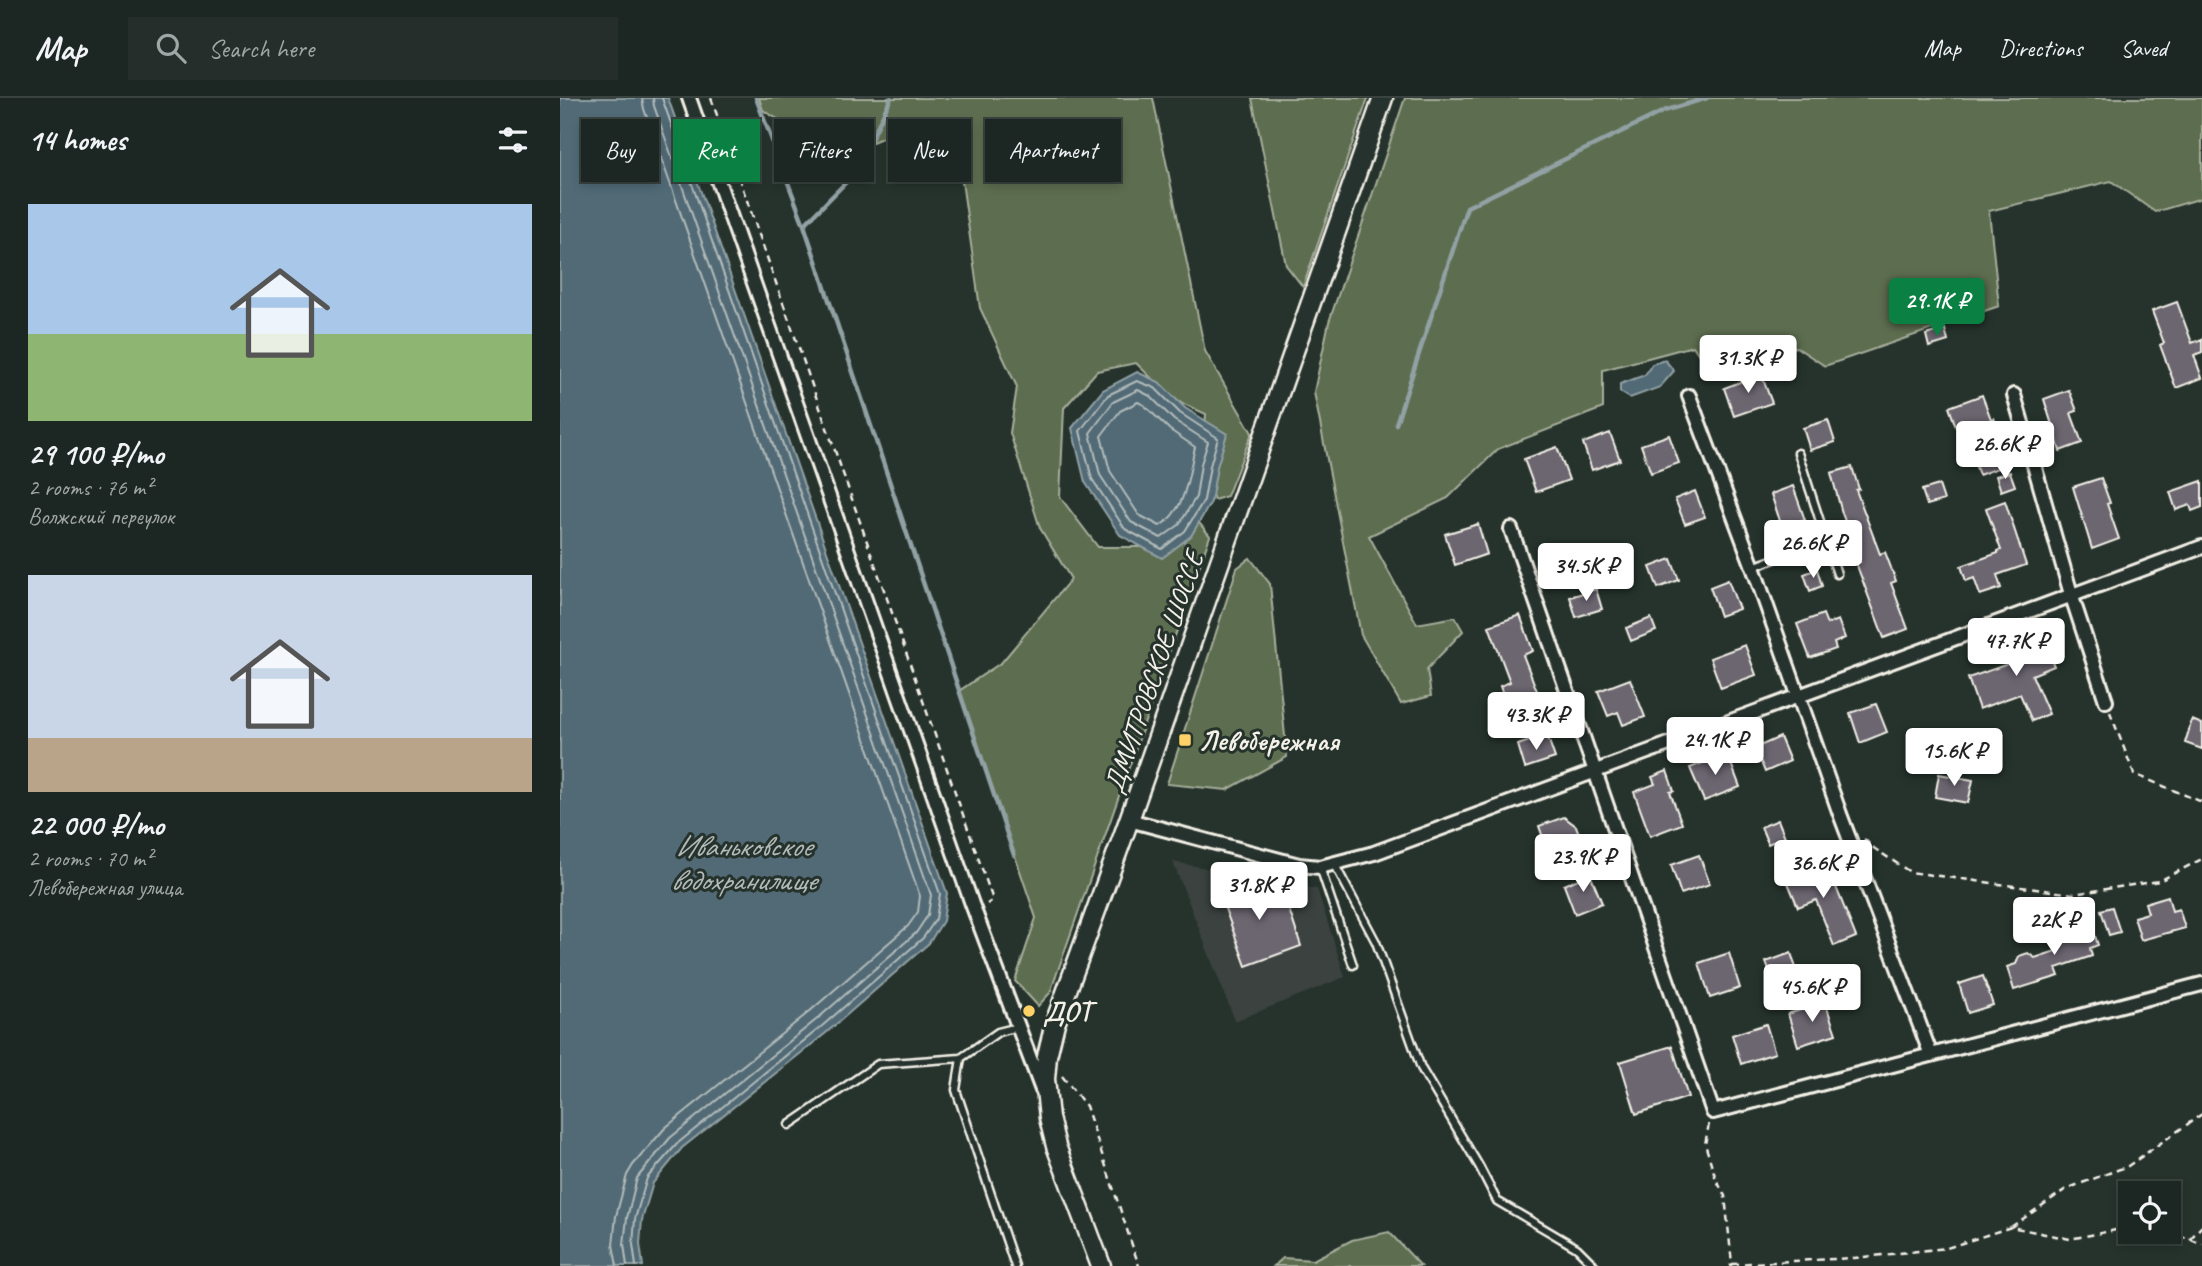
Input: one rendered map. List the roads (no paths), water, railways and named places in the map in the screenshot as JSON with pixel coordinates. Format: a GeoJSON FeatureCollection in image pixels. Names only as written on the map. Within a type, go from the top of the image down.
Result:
{"type":"FeatureCollection","features":[{"type":"Feature","properties":{"kind":"street"},"geometry":{"type":"LineString","coordinates":[[688,98],[976,912],[1046,1101]]}},
{"type":"Feature","properties":{"kind":"street","name":"ДМИТРОВСКОЕ ШОССЕ"},"geometry":{"type":"LineString","coordinates":[[1101,1266],[1056,1146],[1046,1101],[1047,1056],[1055,1023],[1129,820],[1382,98]]}},
{"type":"Feature","properties":{"kind":"street"},"geometry":{"type":"LineString","coordinates":[[2014,395],[2071,594],[2106,701]]}},
{"type":"Feature","properties":{"kind":"street"},"geometry":{"type":"LineString","coordinates":[[1689,396],[1840,814],[1931,1055]]}},
{"type":"Feature","properties":{"kind":"street"},"geometry":{"type":"LineString","coordinates":[[1511,529],[1713,1112],[2202,984]]}},
{"type":"Feature","properties":{"kind":"street"},"geometry":{"type":"LineString","coordinates":[[1129,820],[1299,865],[1320,867],[1374,853],[2202,547]]}},
{"type":"Feature","properties":{"kind":"lane"},"geometry":{"type":"LineString","coordinates":[[1798,453],[1837,573]]}},
{"type":"Feature","properties":{"kind":"lane"},"geometry":{"type":"LineString","coordinates":[[1753,567],[1825,540]]}},
{"type":"Feature","properties":{"kind":"lane"},"geometry":{"type":"LineString","coordinates":[[1334,863],[1376,942],[1421,1068],[1497,1201],[1577,1248],[1595,1266]]}},
{"type":"Feature","properties":{"kind":"lane"},"geometry":{"type":"LineString","coordinates":[[1320,867],[1353,965]]}},
{"type":"Feature","properties":{"kind":"lane"},"geometry":{"type":"LineString","coordinates":[[789,1125],[877,1064],[961,1058],[998,1032],[1018,1027]]}},
{"type":"Feature","properties":{"kind":"lane"},"geometry":{"type":"LineString","coordinates":[[961,1058],[956,1090],[1015,1266]]}},
{"type":"Feature","properties":{"kind":"water","name":"Иваньковское водохранилище"},"geometry":{"type":"Polygon","coordinates":[[[560,98],[668,98],[675,119],[673,119],[673,182],[697,182],[947,893],[943,921],[929,943],[826,1033],[682,1148],[653,1183],[642,1220],[640,1244],[643,1266],[560,1266],[560,98]]]}},
{"type":"Feature","properties":{"kind":"water"},"geometry":{"type":"Polygon","coordinates":[[[1665,360],[1674,371],[1660,387],[1630,398],[1620,392],[1620,384],[1645,375],[1652,364],[1665,360]]]}},
{"type":"Feature","properties":{"kind":"water"},"geometry":{"type":"Polygon","coordinates":[[[1137,372],[1159,382],[1185,408],[1227,434],[1217,467],[1211,502],[1191,536],[1162,558],[1120,535],[1085,482],[1072,428],[1103,390],[1137,372]]]}},
{"type":"Feature","properties":{"kind":"waterway"},"geometry":{"type":"LineString","coordinates":[[756,98],[804,225],[1014,855]]}},
{"type":"Feature","properties":{"kind":"waterway"},"geometry":{"type":"LineString","coordinates":[[804,225],[855,173],[891,98]]}},
{"type":"Feature","properties":{"kind":"waterway"},"geometry":{"type":"LineString","coordinates":[[1396,424],[1467,207],[1664,111],[1707,98]]}},
{"type":"Feature","properties":{"kind":"place","name":"Левобережная"},"geometry":{"type":"Point","coordinates":[1185,740]}},
{"type":"Feature","properties":{"kind":"place","name":"ДОТ"},"geometry":{"type":"Point","coordinates":[1029,1011]}}]}
